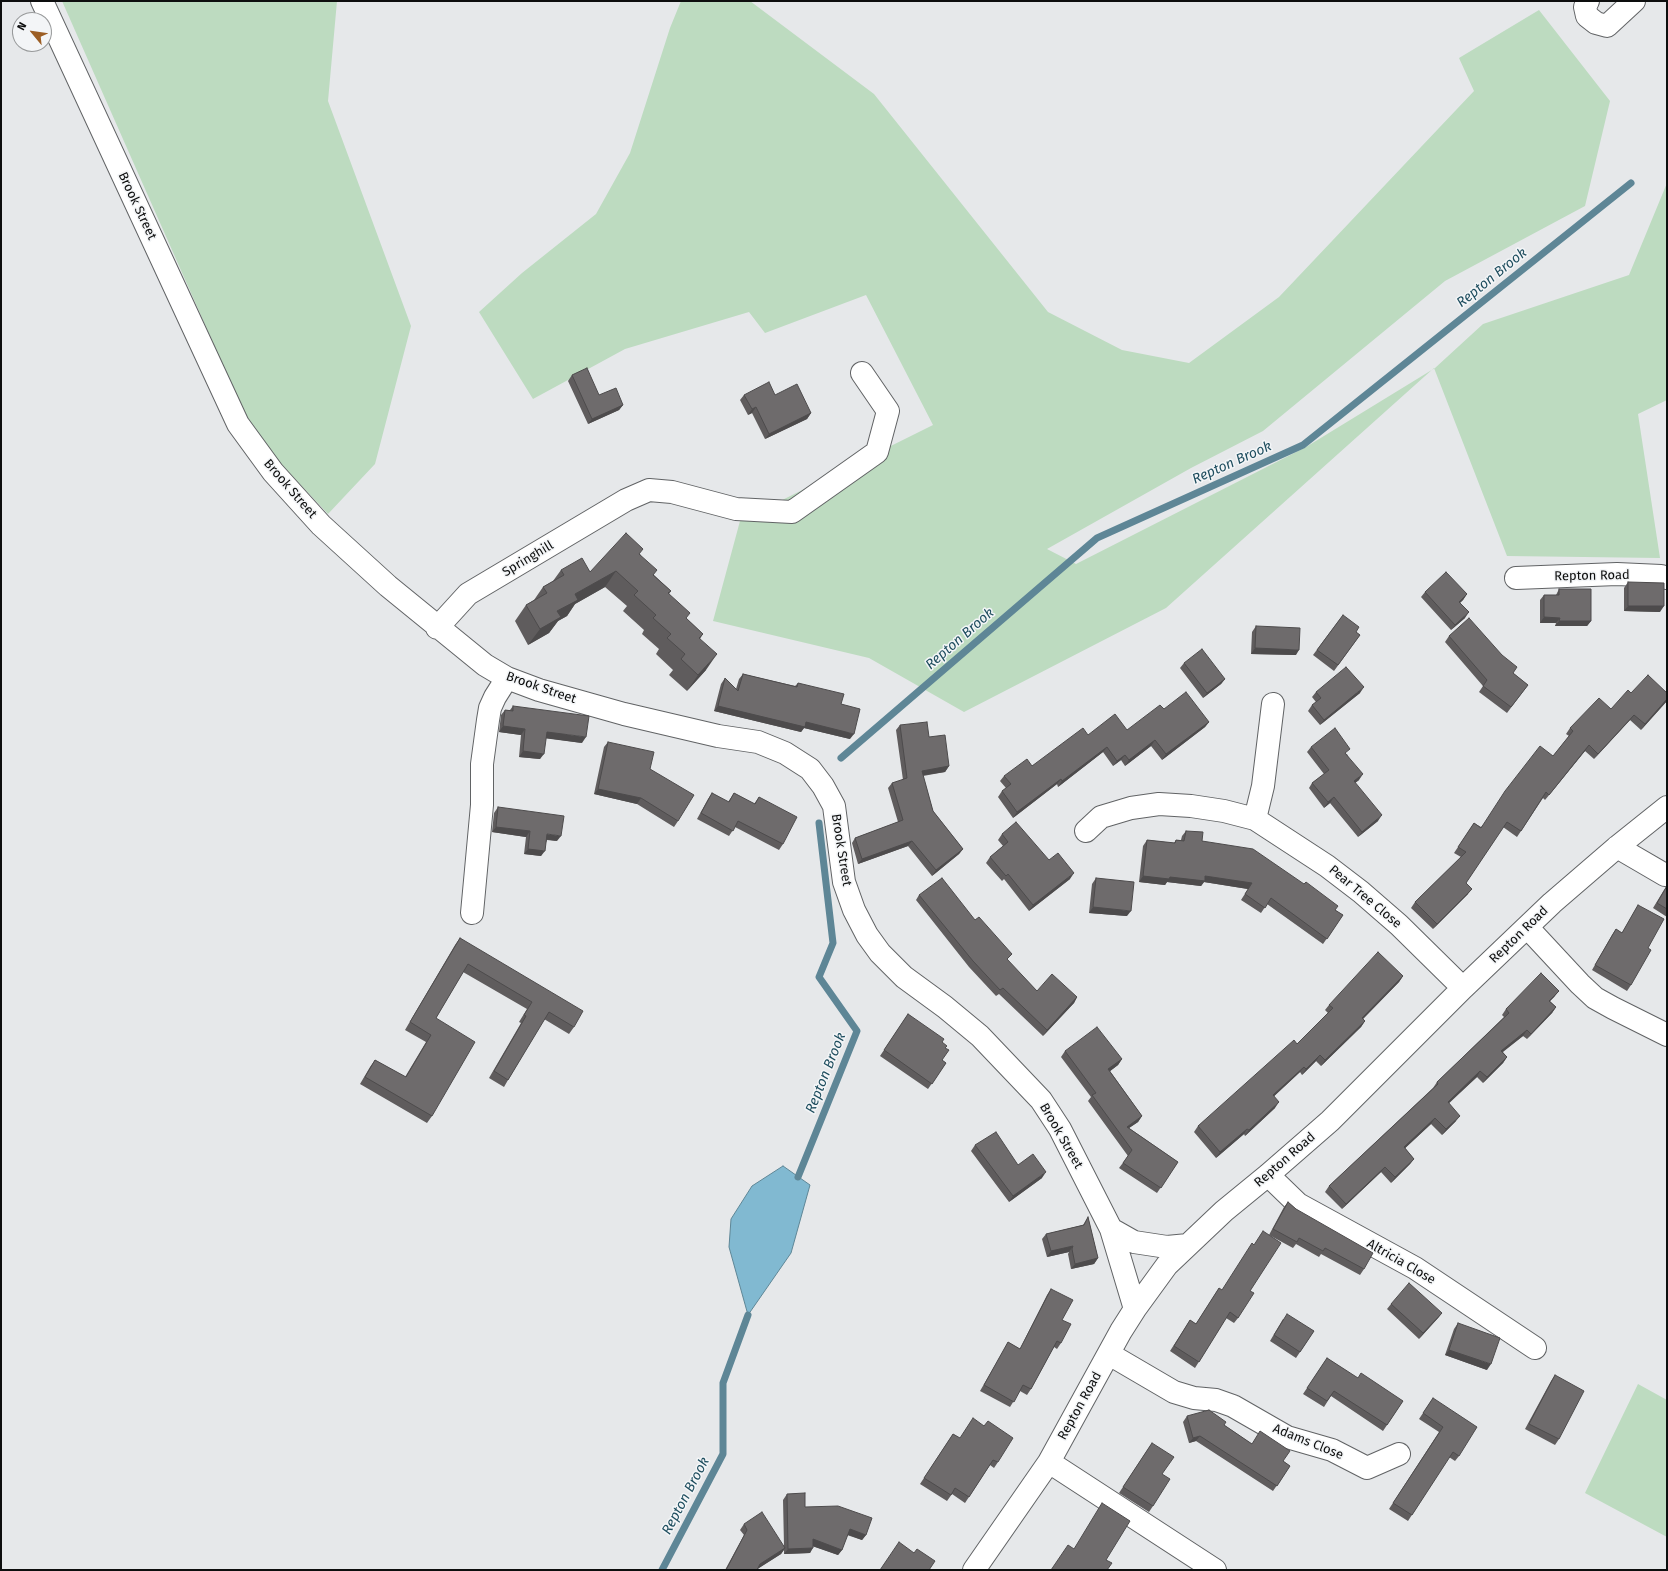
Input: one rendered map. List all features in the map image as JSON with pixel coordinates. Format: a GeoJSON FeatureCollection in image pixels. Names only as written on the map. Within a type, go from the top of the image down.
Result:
{"type":"FeatureCollection","features":[{"type":"Feature","properties":{"kind":"street","name":"Brook Street"},"geometry":{"type":"LineString","coordinates":[[42,1],[238,424],[273,472],[321,525],[388,586],[485,665],[507,678],[539,690],[624,714],[718,736],[758,742],[785,753],[810,769],[823,786],[834,806],[844,882],[854,910],[867,935],[880,953],[904,977],[945,1007],[980,1036],[1041,1100],[1060,1129],[1111,1230],[1136,1308]]}},
{"type":"Feature","properties":{"kind":"street"},"geometry":{"type":"LineString","coordinates":[[1588,1],[1585,7],[1587,16],[1596,23],[1607,26],[1634,1]]}},
{"type":"Feature","properties":{"kind":"street","name":"Springhill"},"geometry":{"type":"LineString","coordinates":[[438,628],[468,594],[626,500],[649,490],[672,492],[736,509],[792,512],[876,452],[888,411],[862,373]]}},
{"type":"Feature","properties":{"kind":"street","name":"Repton Road"},"geometry":{"type":"LineString","coordinates":[[1516,578],[1617,574],[1660,576],[1667,578]]}},
{"type":"Feature","properties":{"kind":"street"},"geometry":{"type":"LineString","coordinates":[[472,914],[482,805],[482,764],[488,720],[490,708],[507,678]]}},
{"type":"Feature","properties":{"kind":"street"},"geometry":{"type":"LineString","coordinates":[[1255,819],[1263,786],[1273,704]]}},
{"type":"Feature","properties":{"kind":"street","name":"Pear Tree Close"},"geometry":{"type":"LineString","coordinates":[[1086,831],[1101,817],[1131,808],[1159,804],[1224,810],[1255,819],[1327,866],[1361,892],[1399,925],[1463,988]]}},
{"type":"Feature","properties":{"kind":"street","name":"Repton Road"},"geometry":{"type":"LineString","coordinates":[[974,1570],[1049,1462],[1136,1308],[1167,1266],[1224,1211],[1330,1121],[1463,988],[1527,927],[1617,847],[1667,807]]}},
{"type":"Feature","properties":{"kind":"street"},"geometry":{"type":"LineString","coordinates":[[1617,847],[1666,875]]}},
{"type":"Feature","properties":{"kind":"street"},"geometry":{"type":"LineString","coordinates":[[1527,927],[1595,998],[1667,1035]]}},
{"type":"Feature","properties":{"kind":"street","name":"Altricia Close"},"geometry":{"type":"LineString","coordinates":[[1268,1175],[1298,1204],[1415,1268],[1535,1348]]}},
{"type":"Feature","properties":{"kind":"street"},"geometry":{"type":"LineString","coordinates":[[1111,1230],[1134,1242],[1167,1247],[1188,1246]]}},
{"type":"Feature","properties":{"kind":"street","name":"Adams Close"},"geometry":{"type":"LineString","coordinates":[[1109,1354],[1174,1392],[1194,1398],[1216,1400],[1233,1406],[1287,1437],[1332,1450],[1367,1468],[1400,1454]]}},
{"type":"Feature","properties":{"kind":"street"},"geometry":{"type":"LineString","coordinates":[[1049,1462],[1216,1570]]}},
{"type":"Feature","properties":{"kind":"green space"},"geometry":{"type":"Polygon","coordinates":[[[62,1],[337,1],[328,101],[411,326],[375,464],[328,514],[281,464],[244,413],[62,1]]]}},
{"type":"Feature","properties":{"kind":"green space"},"geometry":{"type":"Polygon","coordinates":[[[681,1],[750,1],[874,94],[1048,312],[1122,350],[1189,363],[1279,297],[1474,91],[1459,58],[1539,10],[1610,101],[1585,206],[1445,281],[1263,431],[1191,468],[1047,549],[1076,564],[1306,447],[1432,370],[1166,608],[964,712],[869,658],[713,621],[740,521],[933,425],[866,295],[765,333],[749,312],[625,349],[533,399],[479,312],[522,273],[596,214],[630,153],[670,28],[681,1]]]}},
{"type":"Feature","properties":{"kind":"green space"},"geometry":{"type":"Polygon","coordinates":[[[1667,183],[1667,400],[1638,414],[1660,558],[1507,556],[1434,368],[1483,324],[1629,275],[1667,183]]]}},
{"type":"Feature","properties":{"kind":"green space"},"geometry":{"type":"Polygon","coordinates":[[[1638,1384],[1667,1400],[1667,1537],[1585,1493],[1638,1384]]]}},
{"type":"Feature","properties":{"kind":"water"},"geometry":{"type":"Polygon","coordinates":[[[783,1166],[810,1185],[791,1253],[748,1315],[729,1247],[731,1219],[752,1186],[783,1166]]]}},
{"type":"Feature","properties":{"kind":"building"},"geometry":{"type":"Polygon","coordinates":[[[587,368],[599,395],[616,388],[623,405],[592,419],[572,375],[587,368]]]}},
{"type":"Feature","properties":{"kind":"building"},"geometry":{"type":"Polygon","coordinates":[[[769,382],[775,395],[797,384],[811,413],[769,434],[756,407],[752,409],[744,395],[769,382]]]}},
{"type":"Feature","properties":{"kind":"building"},"geometry":{"type":"Polygon","coordinates":[[[626,533],[643,549],[639,554],[657,570],[653,575],[671,591],[668,593],[690,613],[686,618],[703,634],[699,638],[717,654],[698,675],[681,659],[685,654],[667,638],[671,634],[653,618],[656,615],[634,595],[638,591],[616,571],[575,594],[578,600],[557,611],[561,617],[540,629],[526,605],[547,593],[543,587],[564,575],[561,570],[582,558],[590,572],[626,533]]]}},
{"type":"Feature","properties":{"kind":"building"},"geometry":{"type":"Polygon","coordinates":[[[1446,572],[1467,594],[1459,602],[1469,612],[1455,625],[1425,592],[1446,572]]]}},
{"type":"Feature","properties":{"kind":"building"},"geometry":{"type":"Polygon","coordinates":[[[1628,582],[1664,583],[1664,606],[1628,606],[1628,582]]]}},
{"type":"Feature","properties":{"kind":"building"},"geometry":{"type":"Polygon","coordinates":[[[1559,589],[1591,589],[1591,621],[1559,621],[1560,618],[1544,617],[1544,595],[1559,595],[1559,589]]]}},
{"type":"Feature","properties":{"kind":"building"},"geometry":{"type":"Polygon","coordinates":[[[1343,615],[1359,627],[1356,632],[1360,635],[1338,665],[1317,650],[1343,615]]]}},
{"type":"Feature","properties":{"kind":"building"},"geometry":{"type":"Polygon","coordinates":[[[1469,618],[1502,655],[1517,667],[1513,673],[1528,685],[1511,707],[1483,686],[1487,680],[1449,636],[1469,618]]]}},
{"type":"Feature","properties":{"kind":"building"},"geometry":{"type":"Polygon","coordinates":[[[1256,626],[1300,628],[1299,650],[1255,648],[1256,626]]]}},
{"type":"Feature","properties":{"kind":"building"},"geometry":{"type":"Polygon","coordinates":[[[1202,649],[1225,679],[1207,693],[1184,663],[1202,649]]]}},
{"type":"Feature","properties":{"kind":"building"},"geometry":{"type":"Polygon","coordinates":[[[1346,667],[1364,687],[1324,720],[1312,705],[1321,698],[1316,692],[1346,667]]]}},
{"type":"Feature","properties":{"kind":"building"},"geometry":{"type":"Polygon","coordinates":[[[743,674],[797,687],[798,683],[844,694],[841,704],[860,709],[854,734],[806,722],[805,727],[718,706],[725,678],[738,691],[743,674]]]}},
{"type":"Feature","properties":{"kind":"building"},"geometry":{"type":"Polygon","coordinates":[[[1648,675],[1667,693],[1667,699],[1645,724],[1634,715],[1598,754],[1589,745],[1549,795],[1546,792],[1521,831],[1507,822],[1466,883],[1472,889],[1437,924],[1415,902],[1466,852],[1458,847],[1474,823],[1481,828],[1505,791],[1540,746],[1553,756],[1573,731],[1570,728],[1599,698],[1611,709],[1628,690],[1631,693],[1648,675]]]}},
{"type":"Feature","properties":{"kind":"building"},"geometry":{"type":"Polygon","coordinates":[[[1186,692],[1209,722],[1166,754],[1155,740],[1129,760],[1125,755],[1117,761],[1107,747],[1062,781],[1061,779],[1017,812],[1002,791],[1011,784],[1004,776],[1027,759],[1032,766],[1083,728],[1088,735],[1115,714],[1127,730],[1160,705],[1164,709],[1186,692]]]}},
{"type":"Feature","properties":{"kind":"building"},"geometry":{"type":"Polygon","coordinates":[[[513,706],[589,716],[586,737],[547,732],[544,754],[523,751],[525,729],[503,726],[505,710],[513,711],[513,706]]]}},
{"type":"Feature","properties":{"kind":"building"},"geometry":{"type":"Polygon","coordinates":[[[927,722],[929,737],[945,735],[949,766],[922,771],[933,811],[963,849],[936,870],[912,841],[862,859],[855,838],[903,820],[892,783],[907,778],[900,725],[927,722]]]}},
{"type":"Feature","properties":{"kind":"building"},"geometry":{"type":"Polygon","coordinates":[[[1335,728],[1350,749],[1345,753],[1363,774],[1354,781],[1382,815],[1362,832],[1334,797],[1328,802],[1312,783],[1329,770],[1311,747],[1335,728]]]}},
{"type":"Feature","properties":{"kind":"building"},"geometry":{"type":"Polygon","coordinates":[[[608,742],[654,752],[650,769],[694,795],[678,821],[641,798],[598,789],[608,742]]]}},
{"type":"Feature","properties":{"kind":"building"},"geometry":{"type":"Polygon","coordinates":[[[712,793],[729,802],[734,793],[755,804],[759,797],[797,817],[783,844],[738,821],[733,831],[701,813],[712,793]]]}},
{"type":"Feature","properties":{"kind":"building"},"geometry":{"type":"Polygon","coordinates":[[[498,807],[564,816],[561,836],[547,834],[545,851],[528,849],[530,831],[496,827],[498,807]]]}},
{"type":"Feature","properties":{"kind":"building"},"geometry":{"type":"Polygon","coordinates":[[[1016,822],[1049,860],[1058,853],[1074,873],[1033,905],[1008,874],[1006,876],[990,857],[1008,842],[1002,834],[1016,822]]]}},
{"type":"Feature","properties":{"kind":"building"},"geometry":{"type":"Polygon","coordinates":[[[1186,831],[1203,832],[1202,841],[1253,849],[1304,884],[1306,882],[1338,906],[1335,910],[1343,915],[1327,939],[1271,898],[1265,908],[1245,894],[1252,883],[1205,876],[1205,881],[1143,876],[1147,840],[1175,843],[1176,840],[1184,841],[1186,831]]]}},
{"type":"Feature","properties":{"kind":"building"},"geometry":{"type":"Polygon","coordinates":[[[942,878],[975,920],[979,917],[1012,954],[1007,959],[1037,991],[1052,974],[1077,997],[1047,1030],[1003,988],[1000,990],[973,961],[919,895],[942,878]]]}},
{"type":"Feature","properties":{"kind":"building"},"geometry":{"type":"Polygon","coordinates":[[[1096,878],[1134,882],[1131,911],[1093,907],[1096,878]]]}},
{"type":"Feature","properties":{"kind":"building"},"geometry":{"type":"Polygon","coordinates":[[[1667,886],[1667,909],[1657,903],[1667,886]]]}},
{"type":"Feature","properties":{"kind":"building"},"geometry":{"type":"Polygon","coordinates":[[[1638,905],[1664,919],[1648,948],[1651,950],[1631,985],[1595,965],[1616,929],[1622,933],[1638,905]]]}},
{"type":"Feature","properties":{"kind":"building"},"geometry":{"type":"Polygon","coordinates":[[[460,938],[583,1011],[574,1027],[549,1012],[508,1080],[494,1071],[526,1016],[524,1015],[532,1002],[468,964],[436,1018],[475,1042],[432,1116],[365,1077],[375,1060],[406,1077],[431,1035],[410,1022],[460,938]]]}},
{"type":"Feature","properties":{"kind":"building"},"geometry":{"type":"Polygon","coordinates":[[[1378,952],[1403,976],[1362,1018],[1365,1021],[1325,1060],[1320,1055],[1306,1069],[1304,1067],[1273,1095],[1279,1102],[1249,1130],[1247,1129],[1220,1152],[1198,1126],[1294,1040],[1297,1044],[1333,1008],[1329,1005],[1378,952]]]}},
{"type":"Feature","properties":{"kind":"building"},"geometry":{"type":"Polygon","coordinates":[[[1541,973],[1559,991],[1549,1001],[1556,1007],[1531,1034],[1527,1030],[1501,1051],[1507,1057],[1487,1077],[1480,1071],[1448,1102],[1460,1116],[1446,1129],[1435,1118],[1404,1147],[1414,1159],[1395,1177],[1385,1167],[1346,1204],[1329,1186],[1438,1084],[1437,1082],[1509,1013],[1506,1009],[1541,973]]]}},
{"type":"Feature","properties":{"kind":"building"},"geometry":{"type":"Polygon","coordinates":[[[908,1014],[944,1039],[942,1042],[947,1046],[945,1048],[949,1050],[942,1060],[946,1063],[932,1084],[884,1050],[908,1014]]]}},
{"type":"Feature","properties":{"kind":"building"},"geometry":{"type":"Polygon","coordinates":[[[1097,1027],[1122,1059],[1108,1069],[1142,1116],[1127,1127],[1178,1162],[1161,1188],[1123,1163],[1132,1150],[1092,1095],[1096,1093],[1065,1051],[1097,1027]]]}},
{"type":"Feature","properties":{"kind":"building"},"geometry":{"type":"Polygon","coordinates":[[[996,1132],[1018,1165],[1033,1154],[1046,1172],[1013,1196],[975,1145],[996,1132]]]}},
{"type":"Feature","properties":{"kind":"building"},"geometry":{"type":"Polygon","coordinates":[[[1288,1202],[1296,1209],[1373,1253],[1364,1269],[1325,1248],[1323,1251],[1299,1238],[1297,1242],[1273,1229],[1288,1202]]]}},
{"type":"Feature","properties":{"kind":"building"},"geometry":{"type":"Polygon","coordinates":[[[1088,1217],[1098,1258],[1075,1264],[1072,1249],[1073,1246],[1051,1251],[1046,1234],[1084,1225],[1088,1217]]]}},
{"type":"Feature","properties":{"kind":"building"},"geometry":{"type":"Polygon","coordinates":[[[1263,1231],[1281,1243],[1250,1291],[1254,1293],[1238,1318],[1230,1312],[1199,1362],[1174,1346],[1190,1320],[1196,1324],[1219,1288],[1222,1290],[1252,1243],[1254,1245],[1263,1231]]]}},
{"type":"Feature","properties":{"kind":"building"},"geometry":{"type":"Polygon","coordinates":[[[1409,1283],[1442,1313],[1423,1333],[1391,1304],[1409,1283]]]}},
{"type":"Feature","properties":{"kind":"building"},"geometry":{"type":"Polygon","coordinates":[[[1051,1289],[1073,1300],[1062,1320],[1071,1324],[1061,1343],[1057,1341],[1031,1389],[1023,1385],[1014,1402],[984,1385],[1008,1342],[1020,1349],[1051,1289]]]}},
{"type":"Feature","properties":{"kind":"building"},"geometry":{"type":"Polygon","coordinates":[[[1287,1314],[1314,1331],[1300,1352],[1274,1335],[1287,1314]]]}},
{"type":"Feature","properties":{"kind":"building"},"geometry":{"type":"Polygon","coordinates":[[[1458,1323],[1500,1338],[1491,1364],[1449,1350],[1458,1323]]]}},
{"type":"Feature","properties":{"kind":"building"},"geometry":{"type":"Polygon","coordinates":[[[1327,1358],[1358,1378],[1361,1373],[1403,1401],[1387,1425],[1334,1391],[1327,1401],[1307,1388],[1327,1358]]]}},
{"type":"Feature","properties":{"kind":"building"},"geometry":{"type":"Polygon","coordinates":[[[1555,1375],[1584,1391],[1559,1439],[1529,1424],[1555,1375]]]}},
{"type":"Feature","properties":{"kind":"building"},"geometry":{"type":"Polygon","coordinates":[[[1433,1398],[1477,1427],[1459,1456],[1453,1452],[1412,1515],[1393,1503],[1443,1427],[1423,1413],[1433,1398]]]}},
{"type":"Feature","properties":{"kind":"building"},"geometry":{"type":"Polygon","coordinates":[[[1209,1410],[1226,1422],[1224,1425],[1252,1444],[1260,1431],[1290,1451],[1283,1461],[1290,1466],[1277,1486],[1200,1436],[1193,1438],[1187,1416],[1209,1410]]]}},
{"type":"Feature","properties":{"kind":"building"},"geometry":{"type":"Polygon","coordinates":[[[973,1418],[984,1426],[988,1421],[1013,1438],[998,1462],[993,1460],[969,1497],[955,1488],[951,1495],[924,1478],[953,1434],[960,1438],[973,1418]]]}},
{"type":"Feature","properties":{"kind":"building"},"geometry":{"type":"Polygon","coordinates":[[[1152,1443],[1174,1457],[1162,1474],[1170,1479],[1153,1506],[1123,1487],[1152,1443]]]}},
{"type":"Feature","properties":{"kind":"building"},"geometry":{"type":"Polygon","coordinates":[[[805,1493],[805,1507],[838,1506],[872,1518],[866,1535],[850,1529],[842,1550],[813,1539],[813,1548],[788,1549],[787,1494],[805,1493]]]}},
{"type":"Feature","properties":{"kind":"building"},"geometry":{"type":"Polygon","coordinates":[[[1102,1503],[1130,1521],[1106,1560],[1112,1563],[1107,1570],[1051,1570],[1068,1545],[1074,1549],[1102,1503]]]}},
{"type":"Feature","properties":{"kind":"building"},"geometry":{"type":"Polygon","coordinates":[[[762,1512],[785,1548],[760,1564],[757,1570],[726,1570],[747,1530],[744,1524],[762,1512]]]}},
{"type":"Feature","properties":{"kind":"building"},"geometry":{"type":"Polygon","coordinates":[[[899,1542],[914,1553],[917,1549],[935,1561],[929,1570],[880,1570],[899,1542]]]}},
{"type":"Feature","properties":{"kind":"waterway","name":"Repton Brook"},"geometry":{"type":"LineString","coordinates":[[841,758],[1097,538],[1303,445],[1631,183]]}},
{"type":"Feature","properties":{"kind":"waterway","name":"Repton Brook"},"geometry":{"type":"LineString","coordinates":[[798,1177],[857,1031],[819,977],[833,943],[819,823]]}},
{"type":"Feature","properties":{"kind":"waterway","name":"Repton Brook"},"geometry":{"type":"LineString","coordinates":[[662,1570],[723,1454],[723,1383],[748,1315]]}}]}
